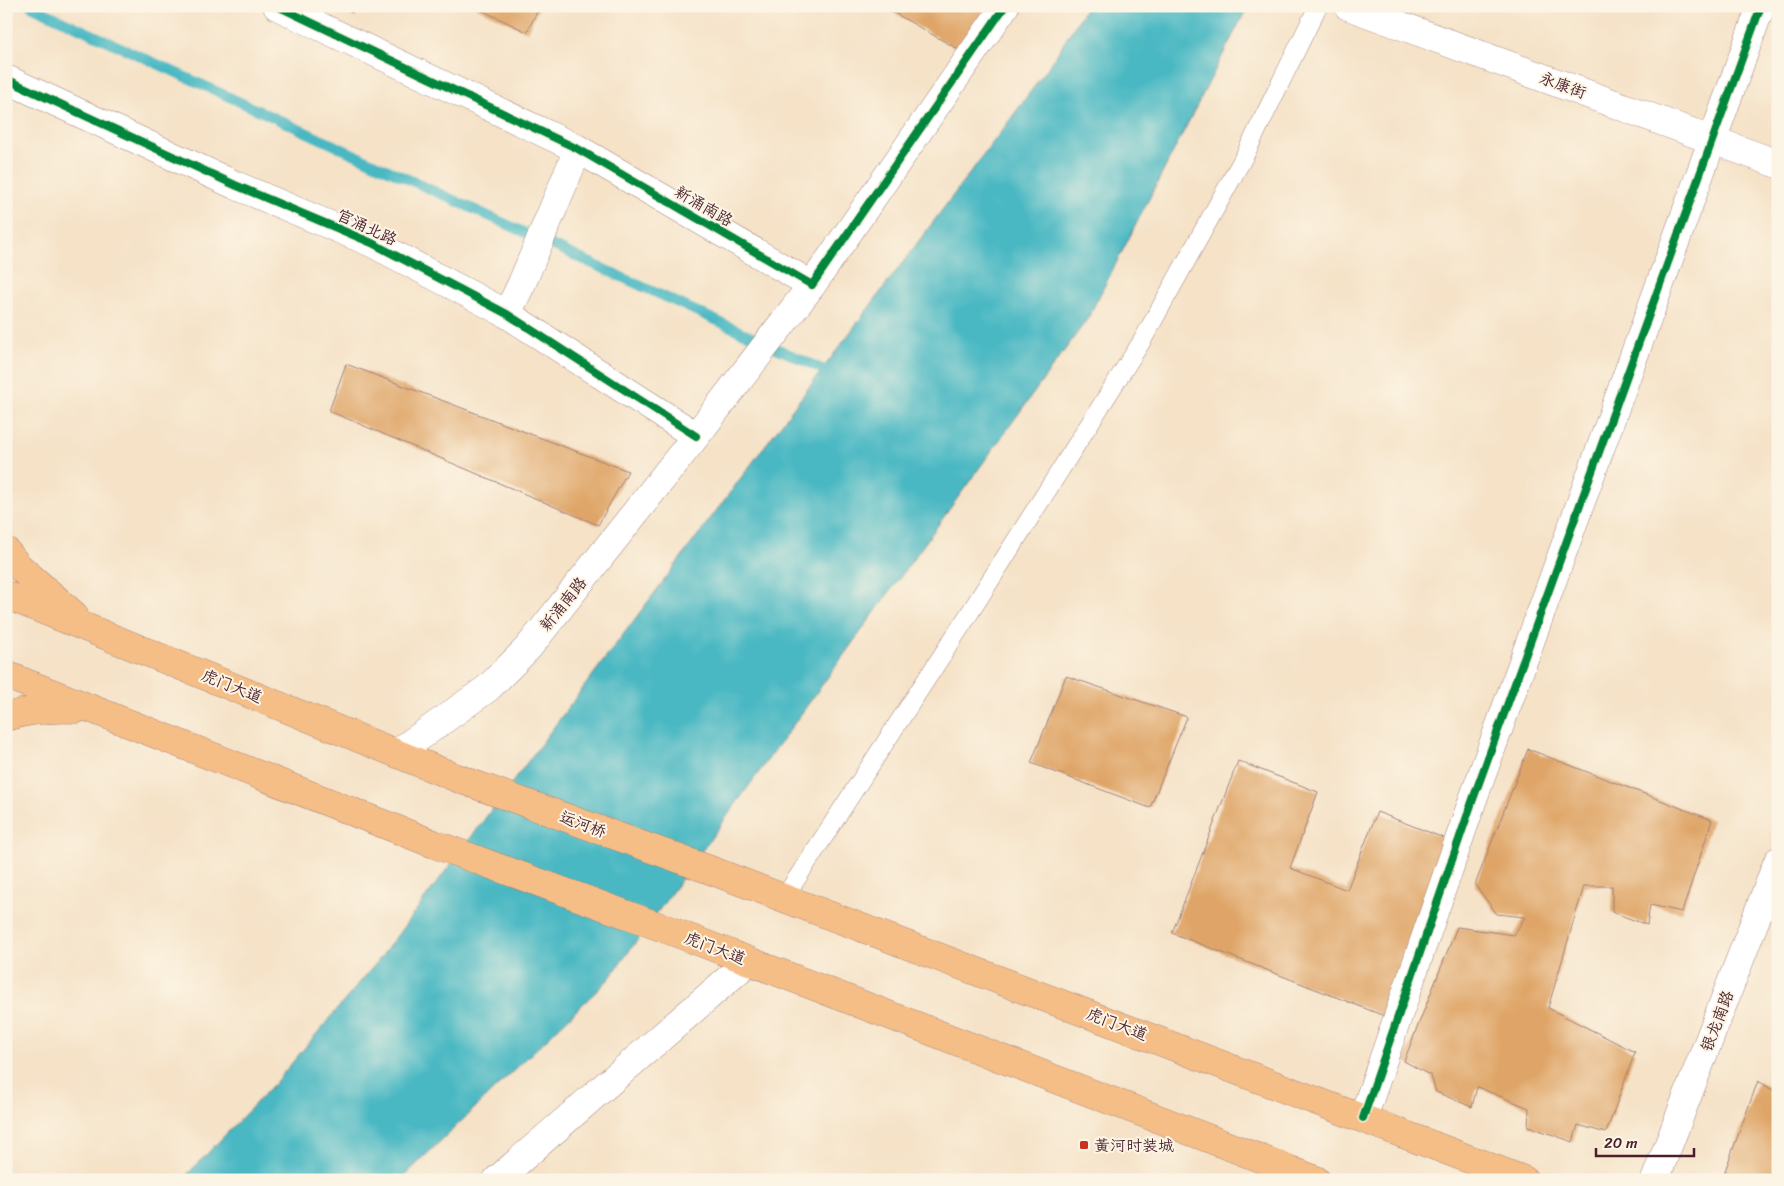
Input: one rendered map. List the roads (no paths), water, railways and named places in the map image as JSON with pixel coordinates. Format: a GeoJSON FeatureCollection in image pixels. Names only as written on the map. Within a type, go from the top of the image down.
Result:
{"type":"FeatureCollection","features":[{"type":"Feature","properties":{"kind":"main road"},"geometry":{"type":"LineString","coordinates":[[6,551],[18,566],[90,629]]}},
{"type":"Feature","properties":{"kind":"main road","name":"虎门大道"},"geometry":{"type":"LineString","coordinates":[[6,595],[457,778]]}},
{"type":"Feature","properties":{"kind":"main road"},"geometry":{"type":"LineString","coordinates":[[6,675],[94,709]]}},
{"type":"Feature","properties":{"kind":"main road"},"geometry":{"type":"LineString","coordinates":[[6,716],[48,708],[94,709]]}},
{"type":"Feature","properties":{"kind":"main road","name":"虎门大道"},"geometry":{"type":"LineString","coordinates":[[94,709],[434,844],[674,932],[1316,1180]]}},
{"type":"Feature","properties":{"kind":"main road","name":"运河桥"},"geometry":{"type":"LineString","coordinates":[[457,778],[710,870]]}},
{"type":"Feature","properties":{"kind":"main road","name":"虎门大道"},"geometry":{"type":"LineString","coordinates":[[710,870],[1524,1180]]}},
{"type":"Feature","properties":{"kind":"street","name":"新涌南路"},"geometry":{"type":"LineString","coordinates":[[277,6],[578,149],[812,285]]}},
{"type":"Feature","properties":{"kind":"street","name":"新涌南路"},"geometry":{"type":"LineString","coordinates":[[398,753],[488,688],[528,648],[696,436],[812,285],[1005,6]]}},
{"type":"Feature","properties":{"kind":"street","name":"永康街"},"geometry":{"type":"LineString","coordinates":[[1348,6],[1778,164]]}},
{"type":"Feature","properties":{"kind":"street"},"geometry":{"type":"LineString","coordinates":[[1363,1118],[1472,802],[1761,6]]}},
{"type":"Feature","properties":{"kind":"street","name":"官涌北路"},"geometry":{"type":"LineString","coordinates":[[6,80],[235,185],[372,243],[506,314],[696,436]]}},
{"type":"Feature","properties":{"kind":"street"},"geometry":{"type":"LineString","coordinates":[[506,314],[522,284],[578,149]]}},
{"type":"Feature","properties":{"kind":"street","name":"银龙南路"},"geometry":{"type":"LineString","coordinates":[[1655,1180],[1778,861]]}},
{"type":"Feature","properties":{"kind":"street"},"geometry":{"type":"LineString","coordinates":[[497,1180],[749,961]]}},
{"type":"Feature","properties":{"kind":"lane"},"geometry":{"type":"LineString","coordinates":[[784,898],[969,614],[1142,341],[1245,155],[1318,6]]}},
{"type":"Feature","properties":{"kind":"water"},"geometry":{"type":"Polygon","coordinates":[[[1087,6],[1248,6],[1088,318],[609,979],[400,1180],[182,1180],[275,1083],[378,961],[1012,117],[1052,62],[1087,6]]]}},
{"type":"Feature","properties":{"kind":"waterway"},"geometry":{"type":"LineString","coordinates":[[31,6],[835,375]]}},
{"type":"Feature","properties":{"kind":"place","name":"黄河时装城"},"geometry":{"type":"Point","coordinates":[1084,1145]}}]}
